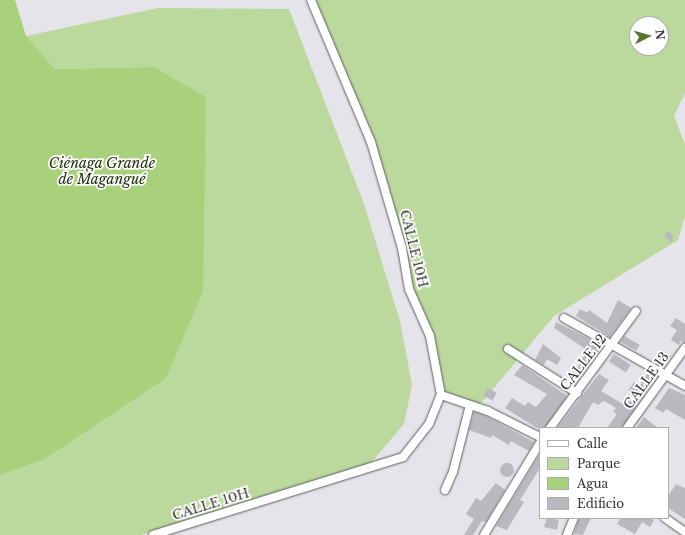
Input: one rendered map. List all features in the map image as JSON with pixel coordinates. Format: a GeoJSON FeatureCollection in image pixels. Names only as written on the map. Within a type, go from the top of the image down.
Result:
{"type":"FeatureCollection","features":[{"type":"Feature","properties":{"kind":"street","name":"CALLE 10H"},"geometry":{"type":"LineString","coordinates":[[153,535],[403,457],[429,424],[441,395],[430,336],[409,289],[402,248],[371,142],[311,0]]}},
{"type":"Feature","properties":{"kind":"street","name":"CALLE 12"},"geometry":{"type":"LineString","coordinates":[[551,427],[614,343],[636,311]]}},
{"type":"Feature","properties":{"kind":"street"},"geometry":{"type":"LineString","coordinates":[[564,318],[614,343],[685,386]]}},
{"type":"Feature","properties":{"kind":"street","name":"CALLE 13"},"geometry":{"type":"LineString","coordinates":[[628,427],[668,377],[685,348]]}},
{"type":"Feature","properties":{"kind":"street"},"geometry":{"type":"LineString","coordinates":[[508,349],[577,393]]}},
{"type":"Feature","properties":{"kind":"street"},"geometry":{"type":"LineString","coordinates":[[441,395],[470,405],[539,437]]}},
{"type":"Feature","properties":{"kind":"street"},"geometry":{"type":"LineString","coordinates":[[445,490],[453,472],[470,405]]}},
{"type":"Feature","properties":{"kind":"street"},"geometry":{"type":"LineString","coordinates":[[484,535],[539,445]]}},
{"type":"Feature","properties":{"kind":"street"},"geometry":{"type":"LineString","coordinates":[[567,535],[574,519]]}},
{"type":"Feature","properties":{"kind":"street"},"geometry":{"type":"LineString","coordinates":[[666,519],[685,532]]}},
{"type":"Feature","properties":{"kind":"green space"},"geometry":{"type":"Polygon","coordinates":[[[313,0],[685,0],[685,93],[674,116],[685,145],[685,216],[678,240],[554,316],[478,407],[443,394],[432,336],[412,288],[374,141],[313,0]]]}},
{"type":"Feature","properties":{"kind":"green space"},"geometry":{"type":"Polygon","coordinates":[[[158,8],[289,9],[364,204],[400,321],[412,385],[404,424],[371,463],[141,535],[0,535],[0,475],[43,460],[154,67],[55,69],[26,36],[158,8]]]}},
{"type":"Feature","properties":{"kind":"water","name":"Ciénaga Grande de Magangué"},"geometry":{"type":"Polygon","coordinates":[[[0,0],[15,0],[26,36],[55,69],[154,67],[206,97],[203,291],[166,378],[43,460],[0,475],[0,0]]]}},
{"type":"Feature","properties":{"kind":"building"},"geometry":{"type":"Polygon","coordinates":[[[667,231],[674,236],[671,242],[664,237],[667,231]]]}},
{"type":"Feature","properties":{"kind":"building"},"geometry":{"type":"Polygon","coordinates":[[[618,300],[631,308],[610,337],[576,316],[580,309],[587,313],[589,310],[607,323],[618,300]]]}},
{"type":"Feature","properties":{"kind":"building"},"geometry":{"type":"Polygon","coordinates":[[[676,318],[685,324],[685,343],[681,341],[679,345],[671,340],[677,330],[670,326],[676,318]]]}},
{"type":"Feature","properties":{"kind":"building"},"geometry":{"type":"Polygon","coordinates":[[[556,322],[603,346],[575,385],[570,382],[587,350],[554,328],[556,322]]]}},
{"type":"Feature","properties":{"kind":"building"},"geometry":{"type":"Polygon","coordinates":[[[624,336],[640,345],[636,351],[621,342],[624,336]]]}},
{"type":"Feature","properties":{"kind":"building"},"geometry":{"type":"Polygon","coordinates":[[[543,344],[561,358],[557,365],[547,359],[544,365],[535,360],[543,344]]]}},
{"type":"Feature","properties":{"kind":"building"},"geometry":{"type":"Polygon","coordinates":[[[662,350],[671,356],[663,368],[654,362],[662,350]]]}},
{"type":"Feature","properties":{"kind":"building"},"geometry":{"type":"Polygon","coordinates":[[[614,354],[631,365],[626,372],[609,362],[614,354]]]}},
{"type":"Feature","properties":{"kind":"building"},"geometry":{"type":"Polygon","coordinates":[[[522,365],[567,396],[546,427],[537,428],[505,408],[512,398],[525,406],[528,402],[536,407],[547,394],[514,375],[522,365]]]}},
{"type":"Feature","properties":{"kind":"building"},"geometry":{"type":"Polygon","coordinates":[[[599,374],[609,380],[601,391],[626,406],[634,394],[628,391],[634,382],[640,386],[647,374],[655,379],[623,427],[608,427],[617,414],[613,412],[616,408],[604,401],[598,405],[593,402],[579,427],[558,427],[599,374]]]}},
{"type":"Feature","properties":{"kind":"building"},"geometry":{"type":"Polygon","coordinates":[[[488,388],[497,393],[492,401],[484,396],[488,388]]]}},
{"type":"Feature","properties":{"kind":"building"},"geometry":{"type":"Polygon","coordinates":[[[669,388],[685,395],[685,420],[666,409],[663,413],[655,408],[669,388]]]}},
{"type":"Feature","properties":{"kind":"building"},"geometry":{"type":"Polygon","coordinates":[[[474,412],[486,416],[534,442],[529,451],[511,441],[509,445],[492,435],[491,438],[469,430],[474,412]]]}},
{"type":"Feature","properties":{"kind":"building"},"geometry":{"type":"Polygon","coordinates":[[[644,417],[657,427],[637,427],[644,417]]]}},
{"type":"Feature","properties":{"kind":"building"},"geometry":{"type":"Polygon","coordinates":[[[539,456],[539,470],[520,500],[524,502],[507,530],[496,526],[539,456]]]}},
{"type":"Feature","properties":{"kind":"building"},"geometry":{"type":"Polygon","coordinates":[[[504,463],[510,463],[514,467],[514,473],[510,477],[504,477],[500,473],[500,467],[504,463]]]}},
{"type":"Feature","properties":{"kind":"building"},"geometry":{"type":"Polygon","coordinates":[[[496,483],[505,490],[486,522],[482,521],[473,535],[464,535],[474,519],[466,514],[476,498],[481,501],[496,483]]]}},
{"type":"Feature","properties":{"kind":"building"},"geometry":{"type":"Polygon","coordinates":[[[676,484],[685,488],[685,519],[669,509],[669,494],[676,484]]]}},
{"type":"Feature","properties":{"kind":"building"},"geometry":{"type":"Polygon","coordinates":[[[547,519],[559,520],[557,530],[544,527],[547,519]]]}},
{"type":"Feature","properties":{"kind":"building"},"geometry":{"type":"Polygon","coordinates":[[[579,519],[591,519],[583,535],[574,534],[579,519]]]}},
{"type":"Feature","properties":{"kind":"building"},"geometry":{"type":"Polygon","coordinates":[[[620,519],[654,520],[650,527],[642,522],[635,534],[617,524],[620,519]]]}}]}
